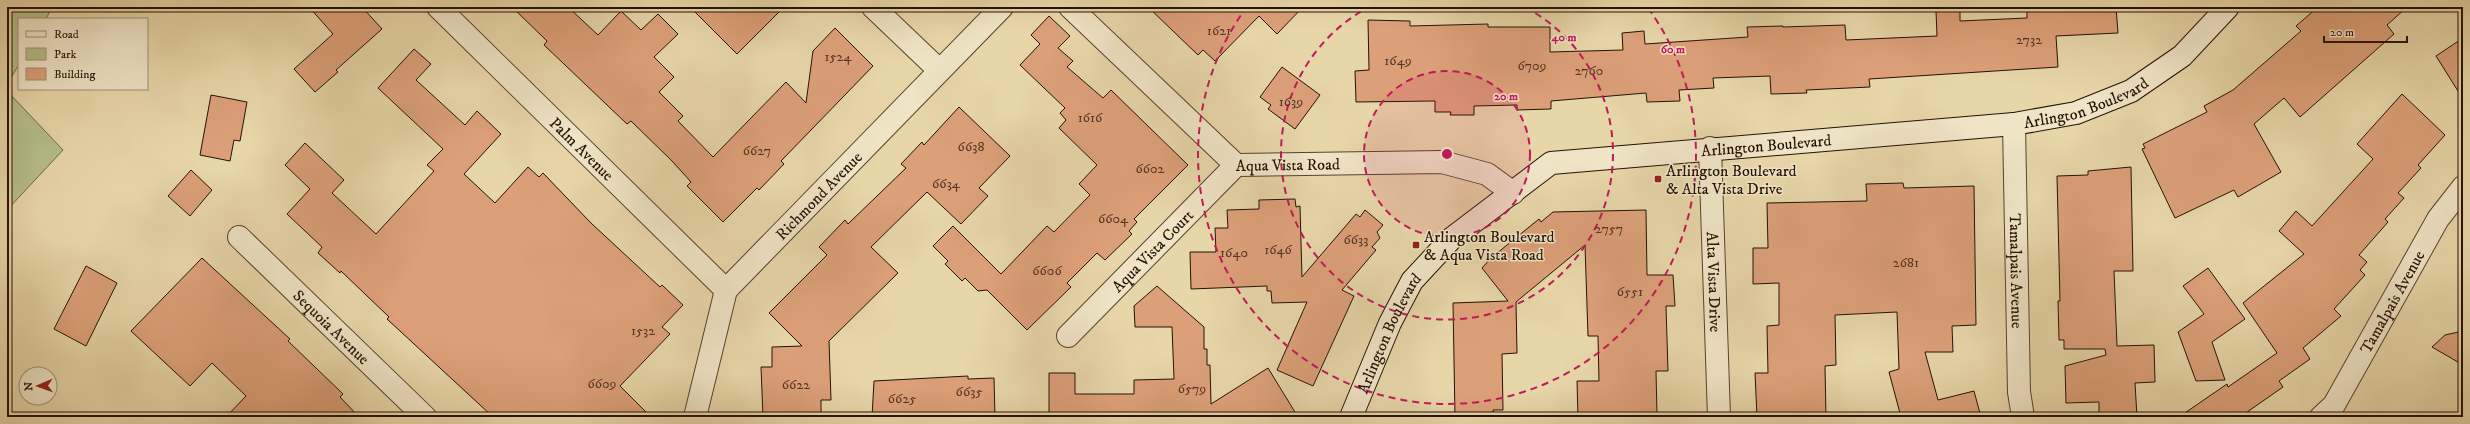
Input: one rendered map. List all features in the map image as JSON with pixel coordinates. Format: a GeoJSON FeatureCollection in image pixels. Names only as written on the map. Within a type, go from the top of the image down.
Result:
{"type":"FeatureCollection","features":[{"type":"Feature","properties":{"kind":"street","name":"Palm Avenue"},"geometry":{"type":"LineString","coordinates":[[438,7],[726,290]]}},
{"type":"Feature","properties":{"kind":"street"},"geometry":{"type":"LineString","coordinates":[[873,7],[939,70]]}},
{"type":"Feature","properties":{"kind":"street","name":"Richmond Avenue"},"geometry":{"type":"LineString","coordinates":[[726,290],[1002,7]]}},
{"type":"Feature","properties":{"kind":"street","name":"Aqua Vista Road"},"geometry":{"type":"LineString","coordinates":[[1070,7],[1236,165],[1442,162],[1487,174],[1513,193]]}},
{"type":"Feature","properties":{"kind":"street","name":"Arlington Boulevard"},"geometry":{"type":"LineString","coordinates":[[1351,417],[1390,323],[1412,282],[1451,239],[1551,163],[1710,148],[2014,124],[2076,114],[2131,91],[2182,56],[2228,7]]}},
{"type":"Feature","properties":{"kind":"street","name":"Tamalpais Avenue"},"geometry":{"type":"LineString","coordinates":[[2014,124],[2019,392],[2023,417]]}},
{"type":"Feature","properties":{"kind":"street","name":"Alta Vista Drive"},"geometry":{"type":"LineString","coordinates":[[1710,148],[1719,417]]}},
{"type":"Feature","properties":{"kind":"street","name":"Aqua Vista Court"},"geometry":{"type":"LineString","coordinates":[[1068,336],[1236,165]]}},
{"type":"Feature","properties":{"kind":"street","name":"Tamalpais Avenue"},"geometry":{"type":"LineString","coordinates":[[2321,417],[2334,405],[2438,219],[2463,187]]}},
{"type":"Feature","properties":{"kind":"street","name":"Sequoia Avenue"},"geometry":{"type":"LineString","coordinates":[[239,237],[425,417]]}},
{"type":"Feature","properties":{"kind":"street"},"geometry":{"type":"LineString","coordinates":[[695,417],[726,290]]}},
{"type":"Feature","properties":{"kind":"green space"},"geometry":{"type":"Polygon","coordinates":[[[7,7],[68,7],[51,9],[46,18],[18,18],[18,66],[7,85],[7,7]]]}},
{"type":"Feature","properties":{"kind":"green space"},"geometry":{"type":"Polygon","coordinates":[[[7,91],[63,150],[7,210],[7,91]]]}},
{"type":"Feature","properties":{"kind":"building"},"geometry":{"type":"Polygon","coordinates":[[[309,7],[362,7],[382,29],[336,70],[338,72],[315,92],[294,69],[333,34],[309,7]]]}},
{"type":"Feature","properties":{"kind":"building"},"geometry":{"type":"Polygon","coordinates":[[[512,7],[568,7],[598,35],[621,11],[641,30],[658,14],[678,34],[654,57],[674,77],[659,92],[683,116],[678,121],[713,157],[786,82],[806,103],[813,51],[835,28],[873,66],[781,161],[784,164],[759,190],[757,188],[723,222],[687,186],[691,182],[672,161],[631,121],[627,124],[544,45],[547,41],[512,7]]]}},
{"type":"Feature","properties":{"kind":"building"},"geometry":{"type":"Polygon","coordinates":[[[690,7],[784,7],[737,54],[690,7]]]}},
{"type":"Feature","properties":{"kind":"building"},"geometry":{"type":"Polygon","coordinates":[[[1148,7],[1303,7],[1277,34],[1259,16],[1215,61],[1203,50],[1198,55],[1148,7]]]}},
{"type":"Feature","properties":{"kind":"building"},"geometry":{"type":"Polygon","coordinates":[[[2027,7],[2116,7],[2118,33],[2056,36],[2058,67],[1869,79],[1870,87],[1806,90],[1807,93],[1771,94],[1770,76],[1713,78],[1714,88],[1679,90],[1680,101],[1647,102],[1646,93],[1551,101],[1551,109],[1517,110],[1517,105],[1474,106],[1474,115],[1450,115],[1451,112],[1435,112],[1435,101],[1356,102],[1355,71],[1369,70],[1368,20],[1410,21],[1410,26],[1488,24],[1488,27],[1550,27],[1550,52],[1623,50],[1622,33],[1644,31],[1645,44],[1748,37],[1747,27],[1783,26],[1845,25],[1846,40],[1937,36],[1936,11],[1960,10],[1960,21],[2027,18],[2027,7]]]}},
{"type":"Feature","properties":{"kind":"building"},"geometry":{"type":"Polygon","coordinates":[[[2318,7],[2407,7],[2387,25],[2394,34],[2300,117],[2284,98],[2254,124],[2281,172],[2238,197],[2234,190],[2175,218],[2142,149],[2145,148],[2143,144],[2207,112],[2204,106],[2233,90],[2301,31],[2296,26],[2318,7]]]}},
{"type":"Feature","properties":{"kind":"building"},"geometry":{"type":"Polygon","coordinates":[[[1049,16],[1070,36],[1058,48],[1073,61],[1067,67],[1103,98],[1111,90],[1188,165],[1134,219],[1137,222],[1129,231],[1132,234],[1105,260],[1097,253],[1067,283],[1071,287],[1027,330],[987,290],[978,291],[965,278],[962,281],[945,264],[948,261],[933,246],[953,226],[1001,274],[1047,226],[1054,232],[1090,195],[1079,184],[1097,165],[1059,128],[1066,120],[1060,113],[1065,108],[1020,65],[1040,44],[1031,35],[1049,16]]]}},
{"type":"Feature","properties":{"kind":"building"},"geometry":{"type":"Polygon","coordinates":[[[2463,38],[2463,99],[2436,56],[2463,38]]]}},
{"type":"Feature","properties":{"kind":"building"},"geometry":{"type":"Polygon","coordinates":[[[414,49],[431,64],[416,80],[465,125],[477,111],[501,134],[464,174],[495,203],[528,167],[539,177],[543,173],[591,223],[660,287],[662,285],[683,305],[662,327],[670,334],[620,386],[651,417],[493,417],[387,319],[389,317],[341,271],[340,273],[318,253],[322,247],[287,214],[310,189],[285,165],[305,143],[344,180],[332,193],[376,234],[434,171],[427,165],[443,149],[378,88],[414,49]]]}},
{"type":"Feature","properties":{"kind":"building"},"geometry":{"type":"Polygon","coordinates":[[[1282,67],[1320,95],[1295,129],[1268,109],[1271,105],[1260,97],[1282,67]]]}},
{"type":"Feature","properties":{"kind":"building"},"geometry":{"type":"Polygon","coordinates":[[[2402,94],[2445,135],[2418,165],[2421,168],[2398,193],[2404,198],[2385,219],[2388,222],[2359,255],[2367,262],[2360,270],[2365,275],[2334,309],[2341,316],[2303,348],[2310,359],[2279,381],[2283,387],[2240,417],[2179,417],[2227,384],[2228,387],[2277,353],[2243,303],[2304,254],[2279,231],[2296,211],[2312,226],[2373,159],[2357,144],[2402,94]]]}},
{"type":"Feature","properties":{"kind":"building"},"geometry":{"type":"Polygon","coordinates":[[[211,95],[247,102],[240,141],[234,140],[230,161],[200,155],[211,95]]]}},
{"type":"Feature","properties":{"kind":"building"},"geometry":{"type":"Polygon","coordinates":[[[959,107],[1010,156],[979,188],[988,196],[961,224],[927,192],[871,247],[898,273],[829,341],[831,400],[821,400],[821,417],[763,417],[761,367],[772,367],[772,347],[802,346],[769,313],[827,255],[819,247],[845,220],[848,224],[906,168],[901,164],[922,142],[924,145],[959,107]]]}},
{"type":"Feature","properties":{"kind":"building"},"geometry":{"type":"Polygon","coordinates":[[[2131,167],[2133,271],[2114,271],[2117,346],[2154,345],[2155,382],[2135,383],[2137,417],[2099,417],[2099,402],[2066,403],[2065,366],[2106,355],[2105,349],[2064,349],[2064,340],[2059,340],[2058,301],[2060,301],[2057,176],[2088,175],[2088,171],[2131,167]]]}},
{"type":"Feature","properties":{"kind":"building"},"geometry":{"type":"Polygon","coordinates":[[[191,170],[212,190],[190,216],[168,196],[191,170]]]}},
{"type":"Feature","properties":{"kind":"building"},"geometry":{"type":"Polygon","coordinates":[[[1903,183],[1904,188],[1974,186],[1976,325],[1952,326],[1953,352],[1925,352],[1938,400],[1974,391],[1981,417],[1901,417],[1889,372],[1899,369],[1897,312],[1835,315],[1836,365],[1825,366],[1826,417],[1757,417],[1755,373],[1768,373],[1767,326],[1779,325],[1779,283],[1753,284],[1753,248],[1768,248],[1767,203],[1867,201],[1866,184],[1903,183]]]}},
{"type":"Feature","properties":{"kind":"building"},"geometry":{"type":"Polygon","coordinates":[[[1295,199],[1296,207],[1300,206],[1302,277],[1356,214],[1360,217],[1365,210],[1383,225],[1377,232],[1380,238],[1372,247],[1376,250],[1342,290],[1354,296],[1313,386],[1277,370],[1307,302],[1272,303],[1271,291],[1267,291],[1267,286],[1191,289],[1190,252],[1216,252],[1215,228],[1228,228],[1227,210],[1259,209],[1259,200],[1295,199]]]}},
{"type":"Feature","properties":{"kind":"building"},"geometry":{"type":"Polygon","coordinates":[[[1646,210],[1647,275],[1673,275],[1675,306],[1666,306],[1668,371],[1656,371],[1657,415],[1652,415],[1652,417],[1578,417],[1577,381],[1599,381],[1598,336],[1588,336],[1585,245],[1516,302],[1517,353],[1502,354],[1503,410],[1493,410],[1494,417],[1455,417],[1453,303],[1508,301],[1482,268],[1491,258],[1539,219],[1541,222],[1553,212],[1646,210]]]}},
{"type":"Feature","properties":{"kind":"building"},"geometry":{"type":"Polygon","coordinates":[[[202,258],[290,339],[288,341],[343,394],[340,397],[359,417],[226,417],[246,396],[212,363],[190,386],[131,331],[202,258]]]}},
{"type":"Feature","properties":{"kind":"building"},"geometry":{"type":"Polygon","coordinates":[[[86,266],[117,283],[86,346],[54,329],[86,266]]]}},
{"type":"Feature","properties":{"kind":"building"},"geometry":{"type":"Polygon","coordinates":[[[2208,268],[2245,319],[2212,342],[2225,380],[2196,381],[2178,332],[2204,314],[2183,286],[2208,268]]]}},
{"type":"Feature","properties":{"kind":"building"},"geometry":{"type":"Polygon","coordinates":[[[1157,286],[1204,327],[1204,349],[1207,349],[1207,365],[1210,365],[1211,404],[1268,368],[1298,417],[1049,416],[1049,373],[1075,373],[1075,394],[1134,394],[1134,380],[1174,379],[1172,327],[1135,327],[1134,306],[1157,286]]]}},
{"type":"Feature","properties":{"kind":"building"},"geometry":{"type":"Polygon","coordinates":[[[2463,331],[2463,365],[2432,347],[2445,335],[2463,331]]]}},
{"type":"Feature","properties":{"kind":"building"},"geometry":{"type":"Polygon","coordinates":[[[968,376],[968,379],[994,378],[995,417],[872,417],[874,381],[968,376]]]}},
{"type":"Feature","properties":{"kind":"place","name":"Arlington Boulevard & Alta Vista Drive"},"geometry":{"type":"Point","coordinates":[1658,179]}},
{"type":"Feature","properties":{"kind":"place","name":"Arlington Boulevard & Aqua Vista Road"},"geometry":{"type":"Point","coordinates":[1416,245]}}]}
